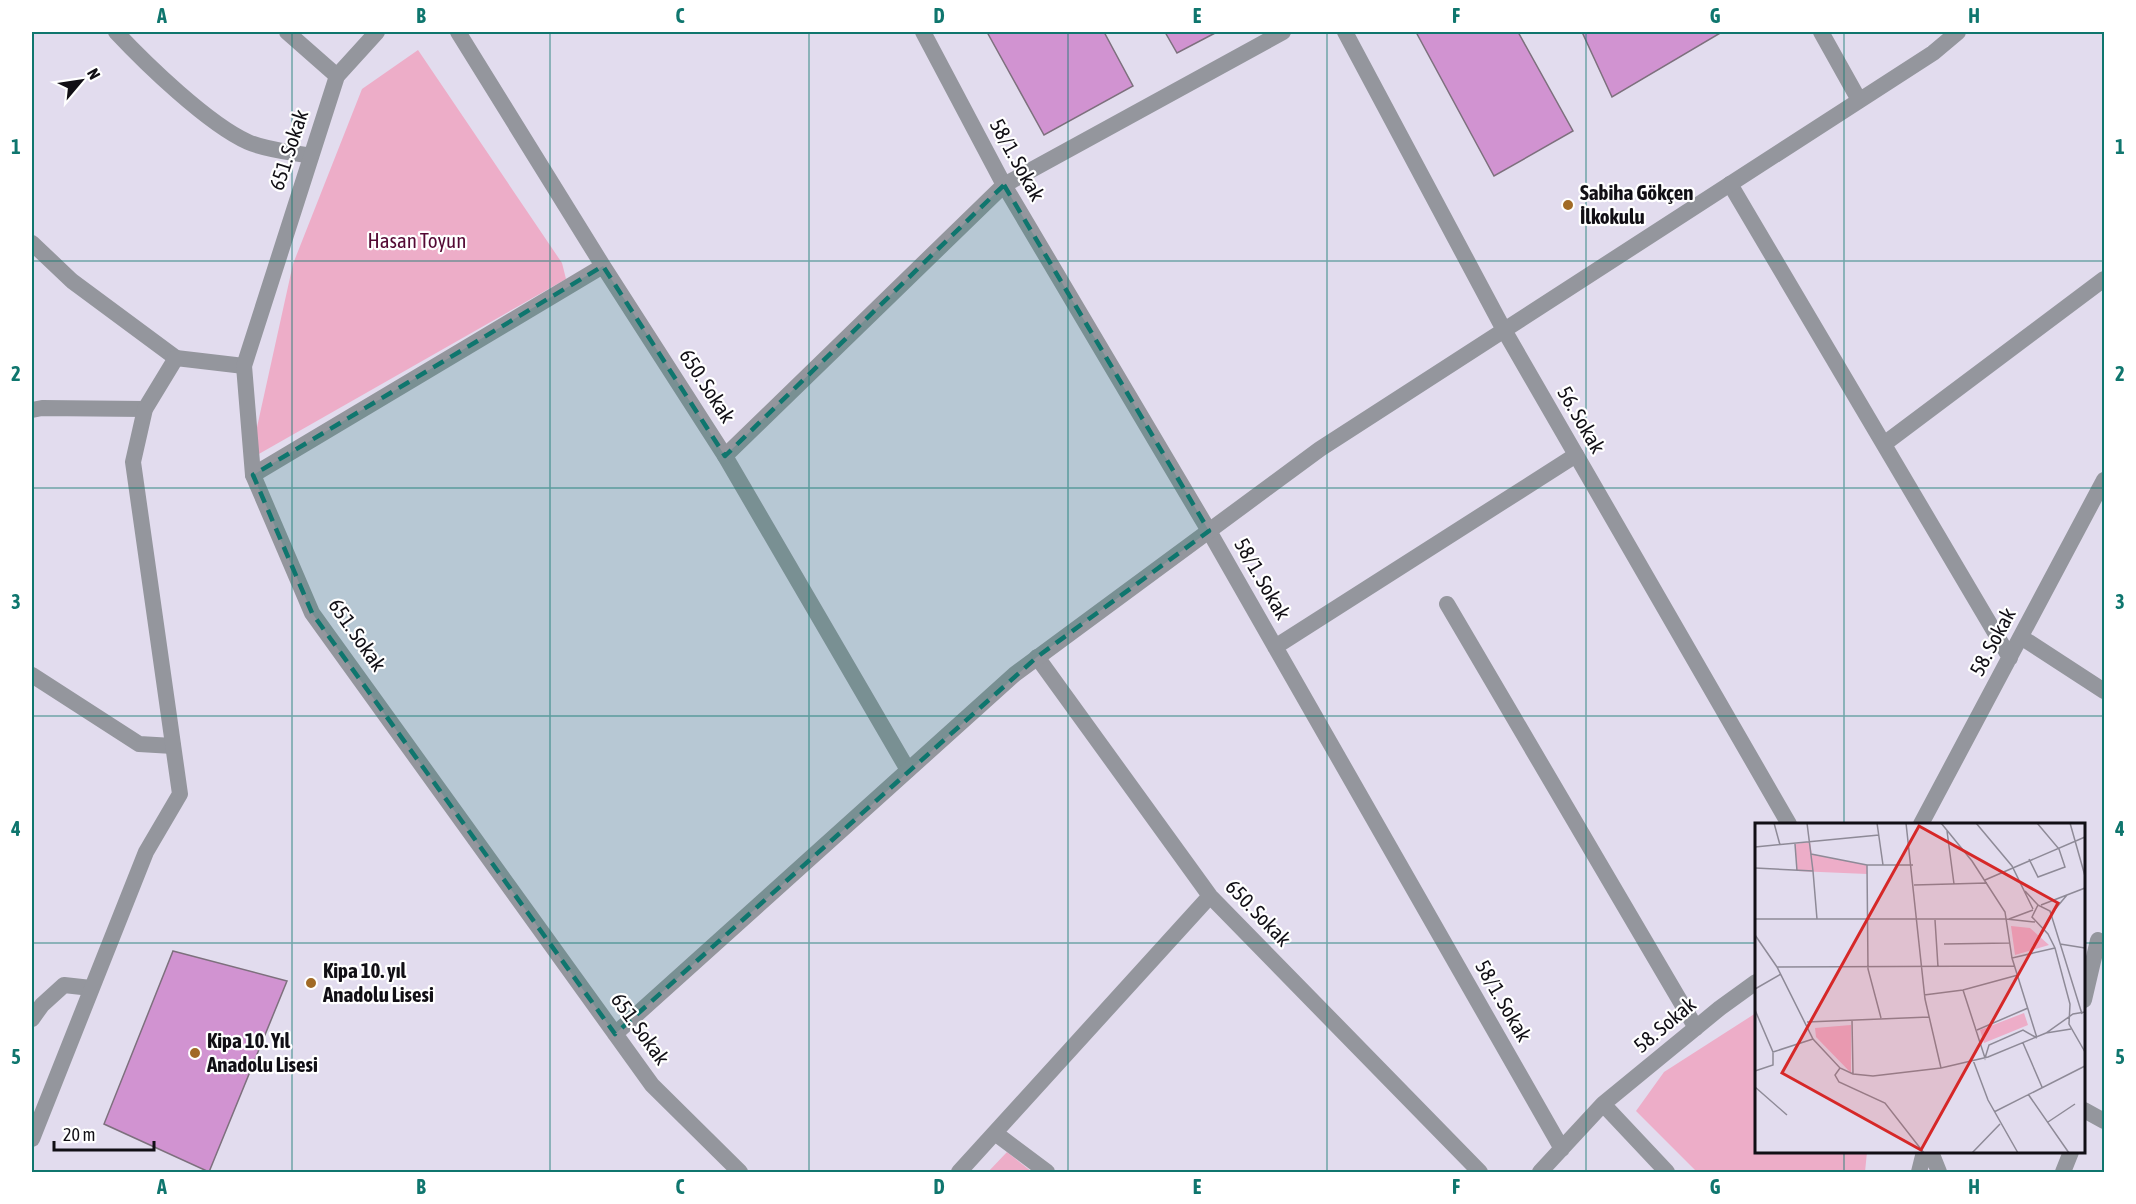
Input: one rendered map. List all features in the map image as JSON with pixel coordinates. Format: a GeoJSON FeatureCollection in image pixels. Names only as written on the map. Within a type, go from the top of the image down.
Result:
{"type":"FeatureCollection","features":[{"type":"Feature","properties":{"kind":"street"},"geometry":{"type":"LineString","coordinates":[[116,32],[136,54],[224,128],[249,143],[311,156]]}},
{"type":"Feature","properties":{"kind":"street"},"geometry":{"type":"LineString","coordinates":[[287,32],[337,76]]}},
{"type":"Feature","properties":{"kind":"street","name":"650. Sokak"},"geometry":{"type":"LineString","coordinates":[[458,32],[603,266],[725,456],[909,770]]}},
{"type":"Feature","properties":{"kind":"street","name":"58/1. Sokak"},"geometry":{"type":"LineString","coordinates":[[923,32],[1004,185],[1209,531],[1562,1149]]}},
{"type":"Feature","properties":{"kind":"street"},"geometry":{"type":"LineString","coordinates":[[725,456],[1004,185],[1283,32]]}},
{"type":"Feature","properties":{"kind":"street","name":"56. Sokak"},"geometry":{"type":"LineString","coordinates":[[1345,32],[1504,330],[1788,823]]}},
{"type":"Feature","properties":{"kind":"street"},"geometry":{"type":"LineString","coordinates":[[1821,32],[1859,100]]}},
{"type":"Feature","properties":{"kind":"street"},"geometry":{"type":"LineString","coordinates":[[615,1034],[1015,674],[1037,657],[1320,450],[1933,53],[1959,32]]}},
{"type":"Feature","properties":{"kind":"street","name":"651. Sokak"},"geometry":{"type":"LineString","coordinates":[[375,33],[337,76],[244,366],[254,475],[312,613],[652,1085],[740,1173]]}},
{"type":"Feature","properties":{"kind":"street"},"geometry":{"type":"LineString","coordinates":[[1730,184],[2010,658]]}},
{"type":"Feature","properties":{"kind":"street"},"geometry":{"type":"LineString","coordinates":[[32,243],[72,281],[176,358],[244,366]]}},
{"type":"Feature","properties":{"kind":"street"},"geometry":{"type":"LineString","coordinates":[[254,475],[603,266]]}},
{"type":"Feature","properties":{"kind":"street"},"geometry":{"type":"LineString","coordinates":[[1884,444],[2104,279]]}},
{"type":"Feature","properties":{"kind":"street"},"geometry":{"type":"LineString","coordinates":[[32,1139],[146,852],[180,794],[133,462],[145,409],[176,358]]}},
{"type":"Feature","properties":{"kind":"street"},"geometry":{"type":"LineString","coordinates":[[32,410],[42,408],[145,409]]}},
{"type":"Feature","properties":{"kind":"street"},"geometry":{"type":"LineString","coordinates":[[1275,647],[1576,455]]}},
{"type":"Feature","properties":{"kind":"street","name":"58. Sokak"},"geometry":{"type":"LineString","coordinates":[[1922,823],[2104,480]]}},
{"type":"Feature","properties":{"kind":"street"},"geometry":{"type":"LineString","coordinates":[[1447,604],[1696,1028]]}},
{"type":"Feature","properties":{"kind":"street"},"geometry":{"type":"LineString","coordinates":[[2021,637],[2104,691]]}},
{"type":"Feature","properties":{"kind":"street","name":"650. Sokak"},"geometry":{"type":"LineString","coordinates":[[1037,657],[1210,896],[1480,1173]]}},
{"type":"Feature","properties":{"kind":"street"},"geometry":{"type":"LineString","coordinates":[[32,675],[139,744],[173,746]]}},
{"type":"Feature","properties":{"kind":"street"},"geometry":{"type":"LineString","coordinates":[[959,1173],[1210,896]]}},
{"type":"Feature","properties":{"kind":"street"},"geometry":{"type":"LineString","coordinates":[[2085,952],[2101,935]]}},
{"type":"Feature","properties":{"kind":"street"},"geometry":{"type":"LineString","coordinates":[[2085,996],[2101,935]]}},
{"type":"Feature","properties":{"kind":"street","name":"58. Sokak"},"geometry":{"type":"LineString","coordinates":[[1540,1173],[1603,1104],[1755,983]]}},
{"type":"Feature","properties":{"kind":"street"},"geometry":{"type":"LineString","coordinates":[[32,1019],[42,1005],[64,985],[92,988]]}},
{"type":"Feature","properties":{"kind":"street"},"geometry":{"type":"LineString","coordinates":[[1603,1104],[1667,1173]]}},
{"type":"Feature","properties":{"kind":"street"},"geometry":{"type":"LineString","coordinates":[[2085,1111],[2104,1121]]}},
{"type":"Feature","properties":{"kind":"street"},"geometry":{"type":"LineString","coordinates":[[995,1133],[1047,1173]]}},
{"type":"Feature","properties":{"kind":"street"},"geometry":{"type":"LineString","coordinates":[[1919,1173],[1924,1153]]}},
{"type":"Feature","properties":{"kind":"street"},"geometry":{"type":"LineString","coordinates":[[1931,1153],[1939,1173]]}},
{"type":"Feature","properties":{"kind":"street"},"geometry":{"type":"LineString","coordinates":[[2062,1173],[2072,1153]]}},
{"type":"Feature","properties":{"kind":"highlighted area"},"geometry":{"type":"Polygon","coordinates":[[[1004,185],[1209,531],[1037,657],[615,1034],[312,613],[253,475],[603,266],[725,456],[1004,185]]]}},
{"type":"Feature","properties":{"kind":"green space","name":"Hasan Toyun"},"geometry":{"type":"Polygon","coordinates":[[[418,50],[562,263],[566,279],[250,459],[293,264],[362,89],[418,50]]]}},
{"type":"Feature","properties":{"kind":"green space"},"geometry":{"type":"Polygon","coordinates":[[[1755,1014],[1755,1153],[1867,1153],[1865,1172],[1697,1172],[1636,1111],[1664,1072],[1755,1014]]]}},
{"type":"Feature","properties":{"kind":"green space"},"geometry":{"type":"Polygon","coordinates":[[[1007,1152],[1032,1172],[988,1172],[1007,1152]]]}},
{"type":"Feature","properties":{"kind":"building"},"geometry":{"type":"Polygon","coordinates":[[[987,32],[1104,32],[1133,86],[1044,135],[987,32]]]}},
{"type":"Feature","properties":{"kind":"building"},"geometry":{"type":"Polygon","coordinates":[[[1165,32],[1217,32],[1177,53],[1165,32]]]}},
{"type":"Feature","properties":{"kind":"building","name":"Sabiha Gökçen İlkokulu"},"geometry":{"type":"Polygon","coordinates":[[[1416,32],[1518,32],[1573,131],[1494,176],[1416,32]]]}},
{"type":"Feature","properties":{"kind":"building"},"geometry":{"type":"Polygon","coordinates":[[[1582,32],[1722,32],[1612,97],[1582,32]]]}},
{"type":"Feature","properties":{"kind":"building","name":"Kipa 10. Yıl Anadolu Lisesi"},"geometry":{"type":"Polygon","coordinates":[[[173,951],[287,981],[209,1172],[104,1124],[173,951]]]}},
{"type":"Feature","properties":{"kind":"place","name":"Sabiha Gökçen İlkokulu"},"geometry":{"type":"Point","coordinates":[1568,205]}},
{"type":"Feature","properties":{"kind":"place","name":"Kipa 10. yıl Anadolu Lisesi"},"geometry":{"type":"Point","coordinates":[311,983]}},
{"type":"Feature","properties":{"kind":"place","name":"Kipa 10. Yıl Anadolu Lisesi"},"geometry":{"type":"Point","coordinates":[195,1053]}}]}
